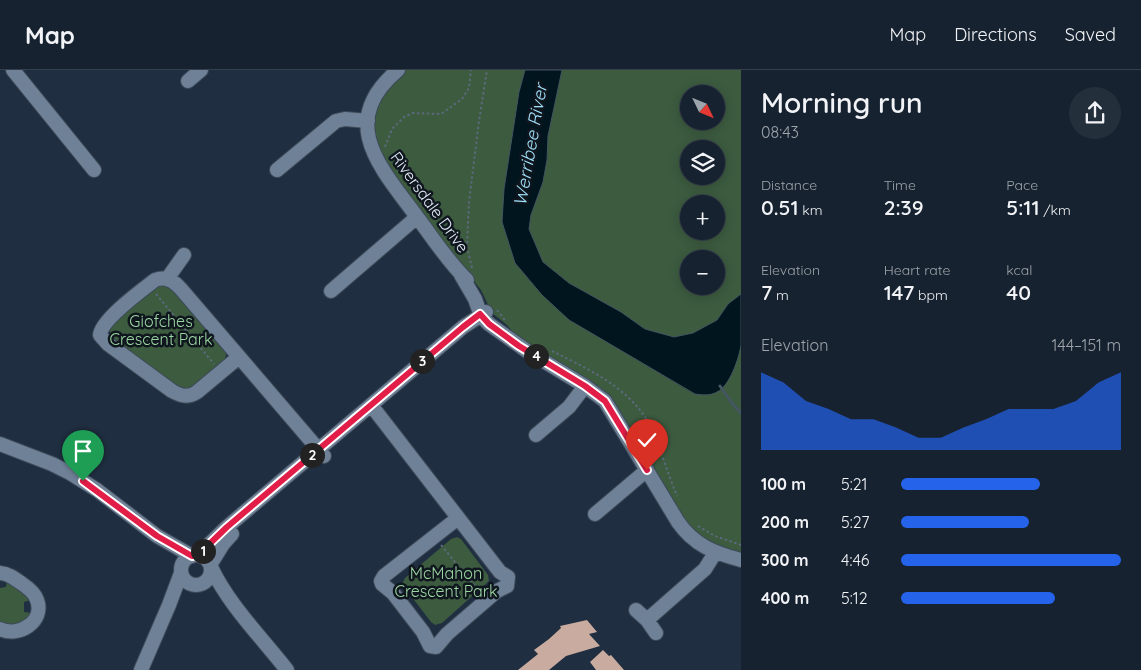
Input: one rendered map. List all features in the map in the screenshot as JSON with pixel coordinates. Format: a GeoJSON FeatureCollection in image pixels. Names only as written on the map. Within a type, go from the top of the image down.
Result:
{"type":"FeatureCollection","features":[{"type":"Feature","properties":{"kind":"street"},"geometry":{"type":"LineString","coordinates":[[13,70],[94,170]]}},
{"type":"Feature","properties":{"kind":"street"},"geometry":{"type":"LineString","coordinates":[[188,81],[201,70]]}},
{"type":"Feature","properties":{"kind":"street","name":"Riversdale Drive"},"geometry":{"type":"LineString","coordinates":[[398,70],[376,94],[368,121],[368,137],[380,167],[417,217],[467,273],[480,296],[486,312],[504,326],[513,342],[585,386],[608,405],[683,529],[699,545],[716,553],[741,560]]}},
{"type":"Feature","properties":{"kind":"street"},"geometry":{"type":"LineString","coordinates":[[277,170],[336,121],[345,119],[368,121]]}},
{"type":"Feature","properties":{"kind":"street"},"geometry":{"type":"LineString","coordinates":[[331,291],[417,217]]}},
{"type":"Feature","properties":{"kind":"street"},"geometry":{"type":"LineString","coordinates":[[166,279],[184,255]]}},
{"type":"Feature","properties":{"kind":"street"},"geometry":{"type":"LineString","coordinates":[[239,357],[192,395],[183,396],[172,391],[104,340],[100,335],[100,331],[104,324],[148,285],[158,279],[166,279],[176,283],[321,452]]}},
{"type":"Feature","properties":{"kind":"street"},"geometry":{"type":"LineString","coordinates":[[141,670],[169,605],[184,561],[195,555],[373,408],[473,329],[486,312]]}},
{"type":"Feature","properties":{"kind":"street"},"geometry":{"type":"LineString","coordinates":[[536,435],[569,407],[585,386]]}},
{"type":"Feature","properties":{"kind":"street"},"geometry":{"type":"LineString","coordinates":[[373,408],[500,572],[508,577],[508,586],[497,591],[486,600],[447,634],[436,647],[430,646],[423,632],[393,593],[381,581],[384,576],[458,518]]}},
{"type":"Feature","properties":{"kind":"street"},"geometry":{"type":"LineString","coordinates":[[0,444],[70,473],[97,490],[157,536],[205,558],[216,580],[287,670]]}},
{"type":"Feature","properties":{"kind":"street"},"geometry":{"type":"LineString","coordinates":[[169,605],[185,590],[195,585],[201,585],[208,580],[210,566],[229,537],[321,452]]}},
{"type":"Feature","properties":{"kind":"street"},"geometry":{"type":"LineString","coordinates":[[595,514],[647,470]]}},
{"type":"Feature","properties":{"kind":"street"},"geometry":{"type":"LineString","coordinates":[[157,536],[181,569],[185,581],[210,589],[236,606]]}},
{"type":"Feature","properties":{"kind":"street"},"geometry":{"type":"LineString","coordinates":[[647,620],[706,569],[716,553]]}},
{"type":"Feature","properties":{"kind":"street"},"geometry":{"type":"LineString","coordinates":[[0,573],[11,576],[24,585],[35,596],[38,605],[36,616],[24,629],[12,633],[0,629]]}},
{"type":"Feature","properties":{"kind":"street"},"geometry":{"type":"LineString","coordinates":[[636,610],[647,620],[656,633]]}},
{"type":"Feature","properties":{"kind":"path"},"geometry":{"type":"LineString","coordinates":[[384,150],[392,129],[404,117],[414,113],[441,114],[462,99],[469,88],[471,70]]}},
{"type":"Feature","properties":{"kind":"path"},"geometry":{"type":"LineString","coordinates":[[467,273],[469,202],[487,70]]}},
{"type":"Feature","properties":{"kind":"path"},"geometry":{"type":"LineString","coordinates":[[148,285],[221,372]]}},
{"type":"Feature","properties":{"kind":"path"},"geometry":{"type":"LineString","coordinates":[[486,312],[505,321]]}},
{"type":"Feature","properties":{"kind":"path"},"geometry":{"type":"LineString","coordinates":[[545,348],[601,377],[632,402],[644,416],[650,428],[678,500]]}},
{"type":"Feature","properties":{"kind":"path"},"geometry":{"type":"LineString","coordinates":[[694,523],[715,536],[741,545]]}},
{"type":"Feature","properties":{"kind":"path"},"geometry":{"type":"LineString","coordinates":[[434,537],[486,600]]}},
{"type":"Feature","properties":{"kind":"green space"},"geometry":{"type":"Polygon","coordinates":[[[406,70],[525,70],[519,92],[504,189],[502,222],[515,263],[542,295],[647,366],[694,394],[705,395],[717,392],[732,372],[741,345],[741,554],[712,545],[688,527],[607,396],[588,380],[518,338],[507,325],[492,313],[481,290],[380,156],[373,127],[377,106],[390,84],[406,70]]]}},
{"type":"Feature","properties":{"kind":"green space"},"geometry":{"type":"Polygon","coordinates":[[[562,70],[741,70],[741,294],[728,304],[717,320],[693,333],[674,337],[645,329],[621,312],[569,283],[543,262],[529,229],[531,215],[543,182],[547,160],[548,136],[562,70]]]}},
{"type":"Feature","properties":{"kind":"green space","name":"Giofches Crescent Park"},"geometry":{"type":"Polygon","coordinates":[[[158,285],[169,285],[225,349],[224,362],[195,387],[182,391],[143,364],[115,341],[110,334],[114,321],[158,285]]]}},
{"type":"Feature","properties":{"kind":"green space","name":"McMahon Crescent Park"},"geometry":{"type":"Polygon","coordinates":[[[457,537],[461,539],[488,575],[489,581],[442,623],[435,625],[405,588],[403,582],[405,578],[451,539],[457,537]]]}},
{"type":"Feature","properties":{"kind":"green space"},"geometry":{"type":"Polygon","coordinates":[[[7,581],[25,592],[30,600],[24,602],[24,612],[31,613],[22,624],[6,626],[0,622],[0,588],[6,587],[7,581]]]}},
{"type":"Feature","properties":{"kind":"water","name":"Werribee River"},"geometry":{"type":"Polygon","coordinates":[[[525,70],[562,70],[548,136],[547,160],[543,182],[531,215],[529,229],[543,262],[569,283],[621,312],[645,329],[674,337],[693,333],[717,320],[728,304],[741,294],[740,351],[730,378],[722,389],[709,395],[695,394],[569,320],[542,295],[515,263],[502,222],[504,189],[519,92],[525,70]]]}},
{"type":"Feature","properties":{"kind":"building"},"geometry":{"type":"Polygon","coordinates":[[[587,620],[597,632],[589,634],[600,646],[566,656],[549,670],[518,670],[538,654],[534,650],[561,628],[560,626],[587,620]]]}},
{"type":"Feature","properties":{"kind":"building"},"geometry":{"type":"Polygon","coordinates":[[[603,650],[609,656],[611,655],[624,670],[596,670],[590,662],[603,650]]]}},
{"type":"Feature","properties":{"kind":"waterway"},"geometry":{"type":"LineString","coordinates":[[720,386],[741,413]]}},
{"type":"Feature","properties":{"kind":"route"},"geometry":{"type":"LineString","coordinates":[[83,481],[157,536],[192,556],[198,555],[227,527],[480,314],[489,324],[519,346],[585,386],[605,401],[647,470]]}}]}
